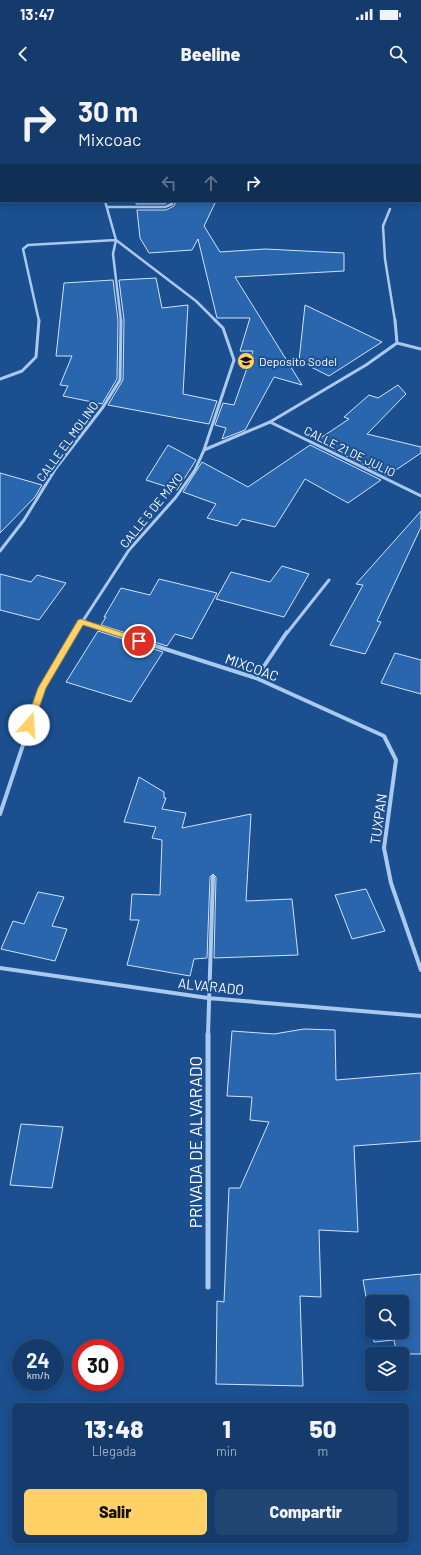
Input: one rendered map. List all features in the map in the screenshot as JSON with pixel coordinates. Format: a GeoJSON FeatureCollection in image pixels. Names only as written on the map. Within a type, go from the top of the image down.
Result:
{"type":"FeatureCollection","features":[{"type":"Feature","properties":{"kind":"street"},"geometry":{"type":"LineString","coordinates":[[0,379],[22,371],[36,357],[39,321],[23,249],[28,245],[116,240],[105,202]]}},
{"type":"Feature","properties":{"kind":"street"},"geometry":{"type":"LineString","coordinates":[[107,207],[165,207],[172,204],[173,202]]}},
{"type":"Feature","properties":{"kind":"street"},"geometry":{"type":"LineString","coordinates":[[390,209],[383,226],[385,259],[393,301],[397,343],[421,349]]}},
{"type":"Feature","properties":{"kind":"street","name":"CALLE EL MOLINO"},"geometry":{"type":"LineString","coordinates":[[0,551],[24,520],[56,468],[103,407],[120,380],[121,316],[113,254],[116,240]]}},
{"type":"Feature","properties":{"kind":"street","name":"CALLE 5 DE MAYO"},"geometry":{"type":"LineString","coordinates":[[0,814],[42,688],[81,622],[129,550],[176,497],[195,470],[204,450],[234,360],[223,328],[196,301],[116,240]]}},
{"type":"Feature","properties":{"kind":"street","name":"CALLE 21 DE JULIO"},"geometry":{"type":"LineString","coordinates":[[204,450],[270,422],[366,365],[397,343]]}},
{"type":"Feature","properties":{"kind":"street","name":"CALLE 21 DE JULIO"},"geometry":{"type":"LineString","coordinates":[[270,422],[421,496]]}},
{"type":"Feature","properties":{"kind":"street"},"geometry":{"type":"LineString","coordinates":[[256,678],[296,619],[329,580]]}},
{"type":"Feature","properties":{"kind":"street","name":"MIXCOAC"},"geometry":{"type":"LineString","coordinates":[[81,622],[256,678],[384,736],[396,760]]}},
{"type":"Feature","properties":{"kind":"street","name":"TUXPAN"},"geometry":{"type":"LineString","coordinates":[[396,760],[384,848],[391,883],[421,970]]}},
{"type":"Feature","properties":{"kind":"street","name":"PRIVADA DE ALVARADO"},"geometry":{"type":"LineString","coordinates":[[208,1287],[208,998],[213,877]]}},
{"type":"Feature","properties":{"kind":"street","name":"ALVARADO"},"geometry":{"type":"LineString","coordinates":[[0,968],[208,998],[421,1016]]}},
{"type":"Feature","properties":{"kind":"building"},"geometry":{"type":"Polygon","coordinates":[[[136,202],[168,202],[164,204],[136,204],[136,202]]]}},
{"type":"Feature","properties":{"kind":"building"},"geometry":{"type":"Polygon","coordinates":[[[176,202],[216,202],[204,226],[220,252],[265,249],[344,253],[344,271],[235,277],[302,385],[274,377],[245,430],[222,439],[226,428],[215,425],[223,403],[234,405],[253,351],[240,351],[250,318],[217,318],[198,239],[192,250],[149,253],[140,238],[137,210],[166,210],[174,206],[176,202]]]}},
{"type":"Feature","properties":{"kind":"building"},"geometry":{"type":"Polygon","coordinates":[[[156,278],[162,308],[188,305],[183,394],[217,401],[209,424],[108,405],[123,380],[124,320],[119,280],[156,278]]]}},
{"type":"Feature","properties":{"kind":"building"},"geometry":{"type":"Polygon","coordinates":[[[113,280],[118,320],[117,379],[102,404],[63,396],[68,386],[60,385],[72,356],[56,356],[64,283],[113,280]]]}},
{"type":"Feature","properties":{"kind":"building"},"geometry":{"type":"Polygon","coordinates":[[[305,305],[382,342],[329,376],[299,361],[305,305]]]}},
{"type":"Feature","properties":{"kind":"building"},"geometry":{"type":"Polygon","coordinates":[[[398,385],[406,394],[367,434],[421,447],[421,453],[387,476],[316,441],[349,419],[344,417],[369,395],[378,398],[398,385]]]}},
{"type":"Feature","properties":{"kind":"building"},"geometry":{"type":"Polygon","coordinates":[[[168,445],[196,460],[177,490],[146,480],[168,445]]]}},
{"type":"Feature","properties":{"kind":"building"},"geometry":{"type":"Polygon","coordinates":[[[310,445],[381,480],[348,503],[305,479],[275,527],[242,519],[237,526],[207,518],[216,504],[183,492],[202,462],[248,487],[310,445]]]}},
{"type":"Feature","properties":{"kind":"building"},"geometry":{"type":"Polygon","coordinates":[[[0,473],[42,485],[35,497],[0,533],[0,473]]]}},
{"type":"Feature","properties":{"kind":"building"},"geometry":{"type":"Polygon","coordinates":[[[421,511],[421,527],[377,621],[381,622],[365,654],[330,645],[363,585],[356,584],[421,511]]]}},
{"type":"Feature","properties":{"kind":"building"},"geometry":{"type":"Polygon","coordinates":[[[282,566],[309,574],[284,617],[216,599],[231,572],[270,582],[282,566]]]}},
{"type":"Feature","properties":{"kind":"building"},"geometry":{"type":"Polygon","coordinates":[[[0,574],[31,582],[37,575],[66,583],[39,620],[0,610],[0,574]]]}},
{"type":"Feature","properties":{"kind":"building"},"geometry":{"type":"Polygon","coordinates":[[[159,579],[217,593],[192,639],[175,634],[167,646],[101,625],[121,588],[150,595],[159,579]]]}},
{"type":"Feature","properties":{"kind":"building"},"geometry":{"type":"Polygon","coordinates":[[[98,631],[163,652],[131,702],[66,682],[98,631]]]}},
{"type":"Feature","properties":{"kind":"building"},"geometry":{"type":"Polygon","coordinates":[[[395,653],[421,660],[421,694],[381,683],[395,653]]]}},
{"type":"Feature","properties":{"kind":"building"},"geometry":{"type":"Polygon","coordinates":[[[139,777],[164,792],[164,798],[166,798],[162,809],[186,813],[182,828],[251,814],[246,901],[292,899],[298,955],[214,958],[216,877],[213,874],[210,877],[207,958],[194,959],[190,976],[127,965],[139,920],[130,920],[132,894],[160,895],[162,840],[152,838],[156,827],[124,822],[139,777]]]}},
{"type":"Feature","properties":{"kind":"building"},"geometry":{"type":"Polygon","coordinates":[[[366,889],[385,931],[352,939],[335,895],[366,889]]]}},
{"type":"Feature","properties":{"kind":"building"},"geometry":{"type":"Polygon","coordinates":[[[38,892],[64,897],[52,926],[67,929],[55,961],[1,949],[13,921],[24,924],[38,892]]]}},
{"type":"Feature","properties":{"kind":"building"},"geometry":{"type":"Polygon","coordinates":[[[304,1029],[335,1030],[336,1080],[421,1073],[421,1141],[354,1146],[358,1232],[319,1230],[321,1297],[300,1296],[303,1386],[216,1384],[217,1301],[224,1302],[229,1188],[240,1188],[269,1122],[250,1120],[252,1097],[227,1096],[232,1031],[274,1034],[304,1029]]]}},
{"type":"Feature","properties":{"kind":"building"},"geometry":{"type":"Polygon","coordinates":[[[21,1124],[63,1127],[52,1188],[10,1185],[21,1124]]]}},
{"type":"Feature","properties":{"kind":"building"},"geometry":{"type":"Polygon","coordinates":[[[421,1274],[421,1354],[409,1354],[409,1347],[396,1347],[394,1340],[374,1342],[373,1339],[409,1339],[409,1295],[366,1295],[363,1280],[421,1274]]]}},
{"type":"Feature","properties":{"kind":"place","name":"Deposito Sodel"},"geometry":{"type":"Point","coordinates":[246,361]}},
{"type":"Feature","properties":{"kind":"route"},"geometry":{"type":"LineString","coordinates":[[29,725],[42,688],[81,622],[139,641]]}}]}
